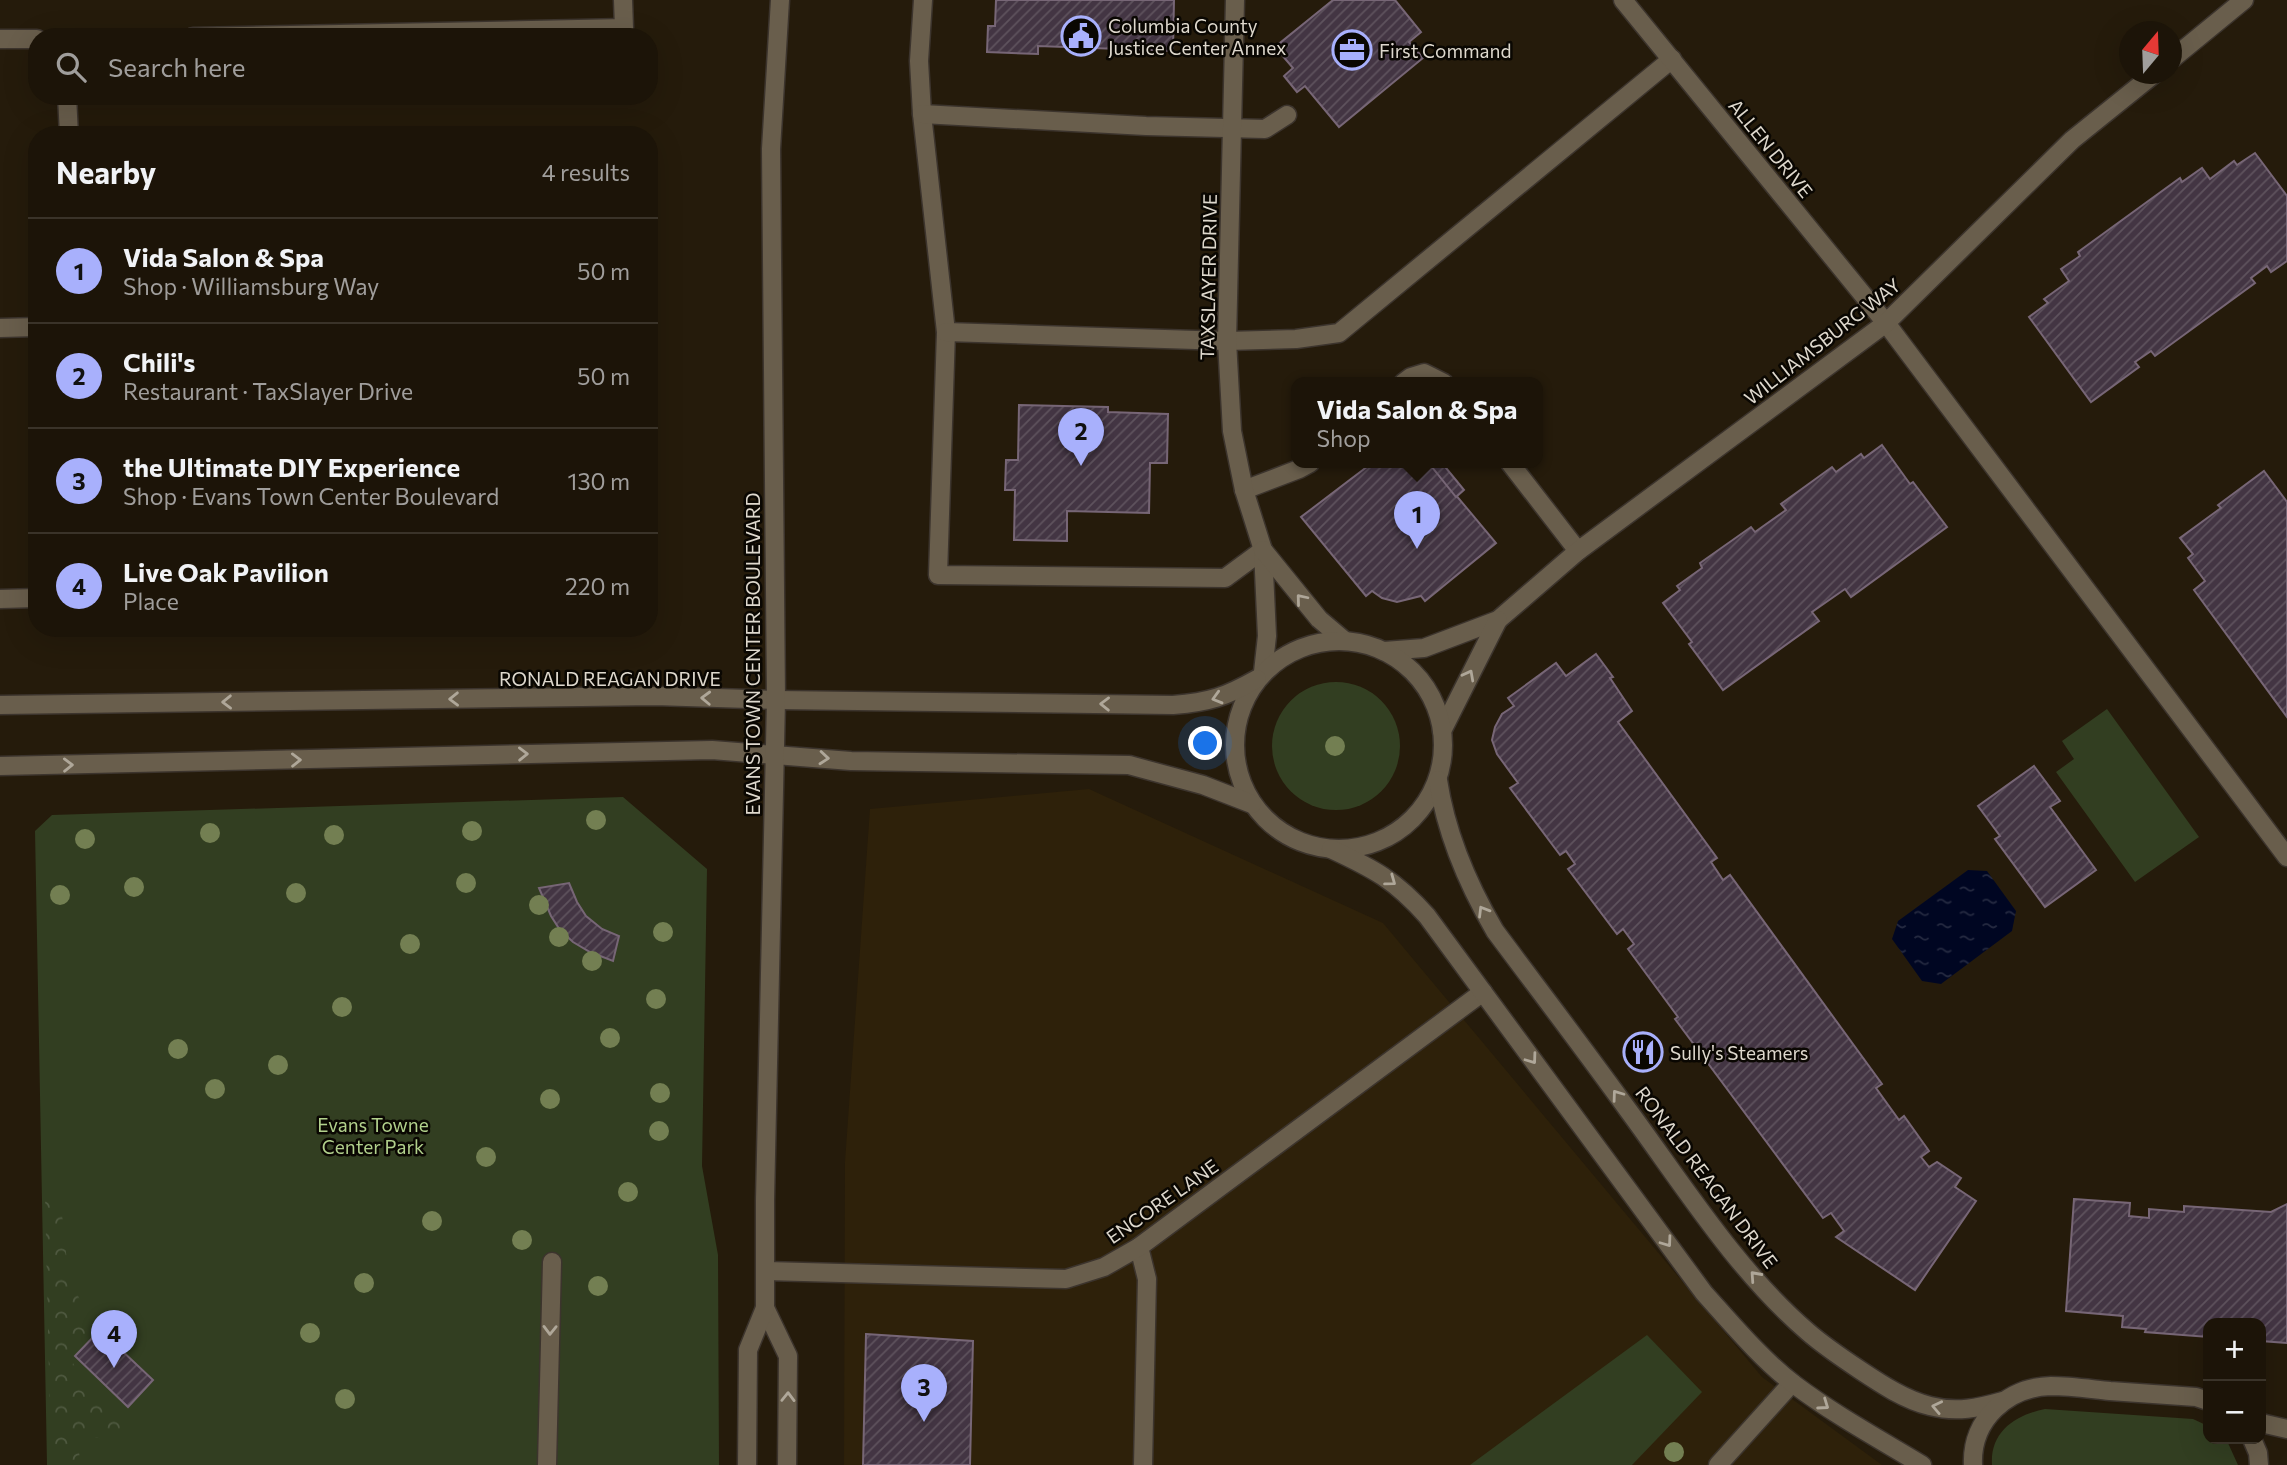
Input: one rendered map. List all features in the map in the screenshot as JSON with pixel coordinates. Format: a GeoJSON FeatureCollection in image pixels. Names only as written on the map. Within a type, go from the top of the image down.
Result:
{"type":"FeatureCollection","features":[{"type":"Feature","properties":{"kind":"street"},"geometry":{"type":"LineString","coordinates":[[623,0],[624,28]]}},
{"type":"Feature","properties":{"kind":"street","name":"EVANS TOWN CENTER BOULEVARD"},"geometry":{"type":"LineString","coordinates":[[747,1465],[748,1350],[765,1308],[766,1270],[765,1200],[776,700],[771,149],[780,0]]}},
{"type":"Feature","properties":{"kind":"street"},"geometry":{"type":"LineString","coordinates":[[923,0],[919,61],[922,114],[946,332],[938,575],[1224,578],[1263,550]]}},
{"type":"Feature","properties":{"kind":"street","name":"TAXSLAYER DRIVE"},"geometry":{"type":"LineString","coordinates":[[1235,0],[1227,341],[1232,431],[1244,490],[1263,550],[1267,636],[1260,675]]}},
{"type":"Feature","properties":{"kind":"street","name":"ALLEN DRIVE"},"geometry":{"type":"LineString","coordinates":[[1623,0],[1886,323],[2287,857]]}},
{"type":"Feature","properties":{"kind":"street"},"geometry":{"type":"LineString","coordinates":[[2182,51],[2244,0]]}},
{"type":"Feature","properties":{"kind":"street"},"geometry":{"type":"LineString","coordinates":[[0,39],[28,39]]}},
{"type":"Feature","properties":{"kind":"street"},"geometry":{"type":"LineString","coordinates":[[946,332],[1227,341],[1296,339],[1339,333],[1672,59]]}},
{"type":"Feature","properties":{"kind":"street","name":"WILLIAMSBURG WAY"},"geometry":{"type":"LineString","coordinates":[[1384,651],[1424,648],[1498,620],[1578,551],[1886,323],[2072,140],[2142,84]]}},
{"type":"Feature","properties":{"kind":"street"},"geometry":{"type":"LineString","coordinates":[[67,105],[68,126]]}},
{"type":"Feature","properties":{"kind":"street"},"geometry":{"type":"LineString","coordinates":[[922,114],[1156,127],[1265,129],[1287,115]]}},
{"type":"Feature","properties":{"kind":"street"},"geometry":{"type":"LineString","coordinates":[[0,328],[28,327]]}},
{"type":"Feature","properties":{"kind":"street"},"geometry":{"type":"LineString","coordinates":[[1411,377],[1424,373],[1432,377]]}},
{"type":"Feature","properties":{"kind":"street"},"geometry":{"type":"LineString","coordinates":[[1244,490],[1301,468]]}},
{"type":"Feature","properties":{"kind":"street"},"geometry":{"type":"LineString","coordinates":[[1514,468],[1578,551]]}},
{"type":"Feature","properties":{"kind":"street","name":"TAXSLAYER DRIVE"},"geometry":{"type":"LineString","coordinates":[[1263,550],[1319,619],[1345,641]]}},
{"type":"Feature","properties":{"kind":"street"},"geometry":{"type":"LineString","coordinates":[[0,599],[28,598]]}},
{"type":"Feature","properties":{"kind":"street","name":"WILLIAMSBURG WAY"},"geometry":{"type":"LineString","coordinates":[[1443,731],[1498,620]]}},
{"type":"Feature","properties":{"kind":"street","name":"RONALD REAGAN DRIVE"},"geometry":{"type":"LineString","coordinates":[[0,705],[655,696],[1173,705],[1224,697],[1301,647],[1345,641],[1384,651],[1406,665],[1424,684],[1436,706],[1443,731],[1443,755],[1438,779],[1425,804],[1407,824],[1385,839],[1358,848],[1331,849]]}},
{"type":"Feature","properties":{"kind":"street","name":"RONALD REAGAN DRIVE"},"geometry":{"type":"LineString","coordinates":[[1260,675],[1240,708],[1233,741],[1238,774],[1252,804],[1273,827],[1300,842],[1331,849],[1391,880],[1411,898],[1427,916],[1704,1293],[1727,1319],[1792,1383],[1855,1426],[1922,1465]]}},
{"type":"Feature","properties":{"kind":"street","name":"RONALD REAGAN DRIVE"},"geometry":{"type":"LineString","coordinates":[[0,766],[698,750],[851,761],[1129,765],[1203,785],[1252,804]]}},
{"type":"Feature","properties":{"kind":"street","name":"RONALD REAGAN DRIVE"},"geometry":{"type":"LineString","coordinates":[[1438,779],[1447,824],[1460,862],[1474,896],[1495,930],[1730,1249],[1808,1332],[1878,1382],[1930,1406],[1952,1410],[1970,1410],[2003,1401],[2025,1390],[2050,1386],[2203,1399]]}},
{"type":"Feature","properties":{"kind":"street","name":"ENCORE LANE"},"geometry":{"type":"LineString","coordinates":[[766,1270],[1066,1279],[1104,1267],[1139,1247],[1483,992]]}},
{"type":"Feature","properties":{"kind":"street"},"geometry":{"type":"LineString","coordinates":[[1139,1247],[1147,1279],[1143,1465]]}},
{"type":"Feature","properties":{"kind":"street"},"geometry":{"type":"LineString","coordinates":[[547,1465],[552,1262]]}},
{"type":"Feature","properties":{"kind":"street","name":"EVANS TOWN CENTER BOULEVARD"},"geometry":{"type":"LineString","coordinates":[[765,1308],[788,1356],[787,1465]]}},
{"type":"Feature","properties":{"kind":"street"},"geometry":{"type":"LineString","coordinates":[[1718,1465],[1792,1383]]}},
{"type":"Feature","properties":{"kind":"street","name":"RONALD REAGAN DRIVE"},"geometry":{"type":"LineString","coordinates":[[1973,1465],[1977,1436],[1986,1417],[2003,1401]]}},
{"type":"Feature","properties":{"kind":"street"},"geometry":{"type":"LineString","coordinates":[[2266,1424],[2287,1429]]}},
{"type":"Feature","properties":{"kind":"street"},"geometry":{"type":"LineString","coordinates":[[2254,1444],[2259,1465]]}},
{"type":"Feature","properties":{"kind":"shaded area"},"geometry":{"type":"Polygon","coordinates":[[[1089,789],[1383,923],[1762,1377],[1882,1465],[844,1465],[845,1162],[870,809],[1089,789]]]}},
{"type":"Feature","properties":{"kind":"green space"},"geometry":{"type":"Polygon","coordinates":[[[1336,682],[1361,686],[1382,700],[1396,721],[1400,746],[1396,771],[1382,792],[1361,806],[1336,810],[1311,806],[1290,792],[1276,771],[1272,746],[1276,721],[1290,700],[1311,686],[1336,682]]]}},
{"type":"Feature","properties":{"kind":"green space"},"geometry":{"type":"Polygon","coordinates":[[[2107,709],[2199,837],[2135,882],[2056,772],[2074,759],[2062,741],[2107,709]]]}},
{"type":"Feature","properties":{"kind":"green space","name":"Evans Towne Center Park"},"geometry":{"type":"Polygon","coordinates":[[[623,797],[707,869],[702,1166],[718,1255],[719,1465],[47,1465],[35,831],[52,815],[623,797]]]}},
{"type":"Feature","properties":{"kind":"green space"},"geometry":{"type":"Polygon","coordinates":[[[45,1194],[60,1195],[67,1262],[77,1294],[95,1327],[69,1355],[74,1365],[125,1420],[115,1441],[78,1434],[80,1465],[51,1465],[45,1194]]]}},
{"type":"Feature","properties":{"kind":"green space"},"geometry":{"type":"Polygon","coordinates":[[[1647,1335],[1702,1392],[1632,1465],[1470,1465],[1647,1335]]]}},
{"type":"Feature","properties":{"kind":"green space"},"geometry":{"type":"Polygon","coordinates":[[[2045,1409],[2193,1419],[2203,1424],[2203,1444],[2228,1444],[2238,1465],[1992,1465],[1995,1443],[2000,1434],[2015,1420],[2045,1409]]]}},
{"type":"Feature","properties":{"kind":"water"},"geometry":{"type":"Polygon","coordinates":[[[1968,870],[1987,871],[2016,911],[2012,931],[1941,984],[1922,981],[1892,939],[1898,921],[1968,870]]]}},
{"type":"Feature","properties":{"kind":"building","name":"Columbia County Justice Center Annex"},"geometry":{"type":"Polygon","coordinates":[[[996,0],[1174,0],[1173,51],[1038,46],[1038,54],[987,52],[988,26],[995,26],[996,0]]]}},
{"type":"Feature","properties":{"kind":"building"},"geometry":{"type":"Polygon","coordinates":[[[1333,0],[1395,0],[1421,32],[1409,42],[1423,58],[1339,127],[1305,86],[1297,92],[1284,76],[1293,68],[1275,47],[1333,0]]]}},
{"type":"Feature","properties":{"kind":"building"},"geometry":{"type":"Polygon","coordinates":[[[2255,153],[2287,196],[2287,261],[2271,272],[2267,266],[2251,278],[2255,283],[2155,356],[2151,351],[2135,362],[2139,367],[2091,402],[2029,317],[2048,303],[2044,299],[2069,281],[2061,269],[2080,256],[2078,252],[2180,178],[2182,182],[2202,168],[2210,179],[2234,161],[2237,165],[2255,153]]]}},
{"type":"Feature","properties":{"kind":"building"},"geometry":{"type":"Polygon","coordinates":[[[1019,405],[1108,407],[1108,412],[1168,414],[1167,463],[1150,463],[1149,513],[1067,511],[1067,541],[1014,540],[1015,490],[1005,490],[1006,460],[1018,460],[1019,405]]]}},
{"type":"Feature","properties":{"kind":"building"},"geometry":{"type":"Polygon","coordinates":[[[1882,445],[1910,484],[1913,482],[1947,527],[1851,597],[1845,589],[1812,612],[1819,621],[1723,690],[1663,603],[1680,590],[1677,586],[1702,568],[1700,563],[1751,527],[1755,532],[1786,510],[1781,504],[1832,467],[1836,472],[1861,454],[1864,458],[1882,445]]]}},
{"type":"Feature","properties":{"kind":"building"},"geometry":{"type":"Polygon","coordinates":[[[1365,468],[1433,468],[1496,543],[1425,601],[1421,596],[1397,602],[1382,598],[1372,591],[1366,596],[1301,517],[1365,468]]]}},
{"type":"Feature","properties":{"kind":"building"},"geometry":{"type":"Polygon","coordinates":[[[1433,468],[1446,468],[1464,490],[1456,497],[1433,468]]]}},
{"type":"Feature","properties":{"kind":"building"},"geometry":{"type":"Polygon","coordinates":[[[2264,471],[2287,502],[2287,717],[2194,590],[2205,581],[2188,558],[2193,554],[2180,538],[2221,508],[2218,505],[2264,471]]]}},
{"type":"Feature","properties":{"kind":"building"},"geometry":{"type":"Polygon","coordinates":[[[1596,654],[1632,711],[1618,722],[1717,858],[1711,862],[1723,880],[1730,875],[1882,1084],[1876,1088],[1899,1120],[1904,1116],[1929,1151],[1921,1157],[1929,1167],[1937,1162],[1961,1178],[1955,1187],[1976,1201],[1915,1290],[1836,1237],[1844,1231],[1831,1213],[1823,1218],[1675,1019],[1678,1017],[1628,949],[1634,944],[1623,929],[1617,934],[1568,869],[1575,864],[1566,851],[1560,855],[1510,788],[1518,783],[1497,754],[1492,740],[1502,714],[1514,706],[1508,698],[1556,663],[1566,676],[1596,654]]]}},
{"type":"Feature","properties":{"kind":"building"},"geometry":{"type":"Polygon","coordinates":[[[2034,766],[2060,801],[2050,807],[2096,870],[2045,907],[1995,839],[2000,836],[1978,806],[2034,766]]]}},
{"type":"Feature","properties":{"kind":"building"},"geometry":{"type":"Polygon","coordinates":[[[569,883],[586,916],[602,929],[619,936],[613,961],[573,942],[560,930],[551,916],[539,888],[569,883]]]}},
{"type":"Feature","properties":{"kind":"building"},"geometry":{"type":"Polygon","coordinates":[[[2074,1199],[2130,1203],[2129,1216],[2149,1218],[2149,1209],[2184,1212],[2184,1206],[2271,1212],[2287,1204],[2287,1343],[2266,1341],[2266,1318],[2203,1318],[2203,1337],[2145,1332],[2146,1329],[2122,1327],[2123,1316],[2066,1311],[2074,1199]]]}},
{"type":"Feature","properties":{"kind":"building"},"geometry":{"type":"Polygon","coordinates":[[[100,1330],[153,1380],[128,1407],[75,1356],[100,1330]]]}},
{"type":"Feature","properties":{"kind":"building"},"geometry":{"type":"Polygon","coordinates":[[[866,1334],[973,1341],[970,1465],[863,1465],[866,1334]]]}},
{"type":"Feature","properties":{"kind":"place","name":"Columbia County Justice Center Annex"},"geometry":{"type":"Point","coordinates":[1081,36]}},
{"type":"Feature","properties":{"kind":"place","name":"First Command"},"geometry":{"type":"Point","coordinates":[1352,50]}},
{"type":"Feature","properties":{"kind":"place","name":"Chili's"},"geometry":{"type":"Point","coordinates":[1081,466]}},
{"type":"Feature","properties":{"kind":"place","name":"Vida Salon & Spa"},"geometry":{"type":"Point","coordinates":[1417,549]}},
{"type":"Feature","properties":{"kind":"place","name":"Sully's Steamers"},"geometry":{"type":"Point","coordinates":[1643,1052]}},
{"type":"Feature","properties":{"kind":"place","name":"Live Oak Pavilion"},"geometry":{"type":"Point","coordinates":[114,1368]}},
{"type":"Feature","properties":{"kind":"place","name":"the Ultimate DIY Experience"},"geometry":{"type":"Point","coordinates":[924,1422]}}]}
